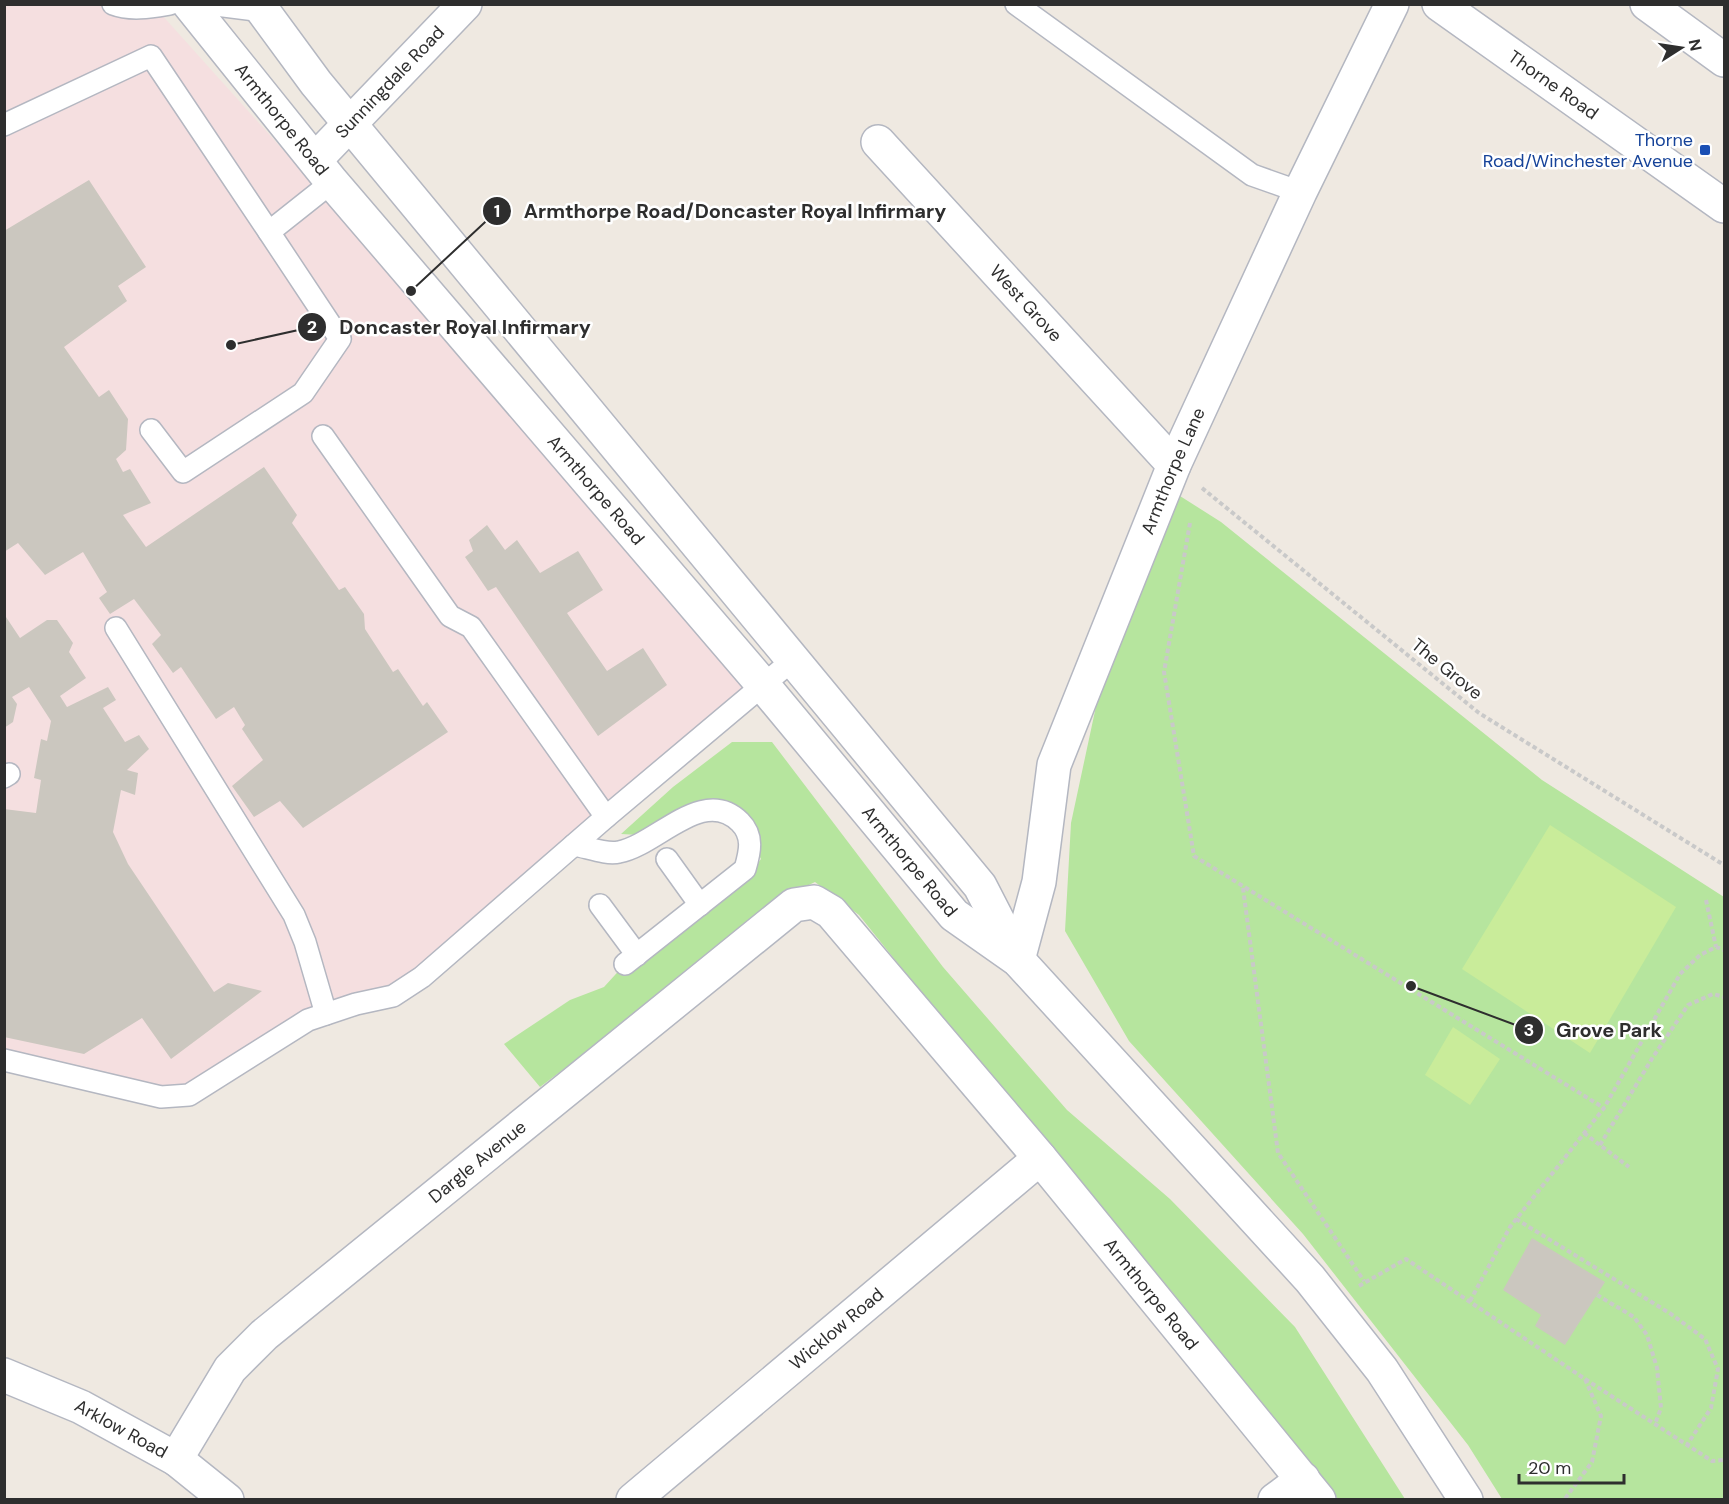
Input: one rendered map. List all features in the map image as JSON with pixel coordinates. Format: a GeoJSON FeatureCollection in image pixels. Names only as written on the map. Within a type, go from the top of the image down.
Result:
{"type":"FeatureCollection","features":[{"type":"Feature","properties":{"kind":"street","name":"Armthorpe Road"},"geometry":{"type":"LineString","coordinates":[[189,4],[323,171],[763,685],[954,915],[1018,960],[1310,1279],[1382,1370],[1466,1500]]}},
{"type":"Feature","properties":{"kind":"street","name":"Sunningdale Road"},"geometry":{"type":"LineString","coordinates":[[323,171],[351,123],[465,4]]}},
{"type":"Feature","properties":{"kind":"street","name":"Armthorpe Lane"},"geometry":{"type":"LineString","coordinates":[[1018,960],[1039,882],[1054,765],[1185,474],[1300,192],[1392,4]]}},
{"type":"Feature","properties":{"kind":"street","name":"Thorne Road"},"geometry":{"type":"LineString","coordinates":[[1439,4],[1725,206]]}},
{"type":"Feature","properties":{"kind":"street"},"geometry":{"type":"LineString","coordinates":[[1647,4],[1725,60]]}},
{"type":"Feature","properties":{"kind":"street","name":"Armthorpe Road"},"geometry":{"type":"LineString","coordinates":[[263,7],[316,82],[980,886],[1018,960]]}},
{"type":"Feature","properties":{"kind":"street","name":"West Grove"},"geometry":{"type":"LineString","coordinates":[[878,142],[1185,474]]}},
{"type":"Feature","properties":{"kind":"street","name":"Armthorpe Road"},"geometry":{"type":"LineString","coordinates":[[814,902],[831,912],[1040,1158],[1311,1489]]}},
{"type":"Feature","properties":{"kind":"street","name":"Dargle Avenue"},"geometry":{"type":"LineString","coordinates":[[176,1458],[230,1369],[264,1335],[794,904],[814,902]]}},
{"type":"Feature","properties":{"kind":"street","name":"Wicklow Road"},"geometry":{"type":"LineString","coordinates":[[633,1500],[1040,1158]]}},
{"type":"Feature","properties":{"kind":"street","name":"Arklow Road"},"geometry":{"type":"LineString","coordinates":[[4,1375],[81,1407],[176,1458],[228,1500]]}},
{"type":"Feature","properties":{"kind":"street"},"geometry":{"type":"LineString","coordinates":[[1275,1500],[1311,1489]]}},
{"type":"Feature","properties":{"kind":"lane"},"geometry":{"type":"LineString","coordinates":[[113,4],[121,8],[147,8],[170,4]]}},
{"type":"Feature","properties":{"kind":"lane"},"geometry":{"type":"LineString","coordinates":[[208,4],[263,7]]}},
{"type":"Feature","properties":{"kind":"lane"},"geometry":{"type":"LineString","coordinates":[[1016,4],[1252,175],[1300,192]]}},
{"type":"Feature","properties":{"kind":"lane"},"geometry":{"type":"LineString","coordinates":[[4,125],[151,56],[340,339],[303,393],[183,472],[151,430]]}},
{"type":"Feature","properties":{"kind":"lane"},"geometry":{"type":"LineString","coordinates":[[269,232],[323,171]]}},
{"type":"Feature","properties":{"kind":"lane"},"geometry":{"type":"LineString","coordinates":[[323,436],[450,616],[471,627],[606,817]]}},
{"type":"Feature","properties":{"kind":"lane"},"geometry":{"type":"LineString","coordinates":[[116,628],[294,915],[326,1014]]}},
{"type":"Feature","properties":{"kind":"lane"},"geometry":{"type":"LineString","coordinates":[[4,1060],[160,1097],[189,1095],[308,1020],[356,1004],[393,996],[422,977],[606,817],[794,659]]}},
{"type":"Feature","properties":{"kind":"lane"},"geometry":{"type":"LineString","coordinates":[[574,845],[616,853],[636,848],[696,812],[726,812],[745,827],[751,850],[745,869],[631,959],[600,905]]}},
{"type":"Feature","properties":{"kind":"lane"},"geometry":{"type":"LineString","coordinates":[[667,859],[700,905]]}},
{"type":"Feature","properties":{"kind":"path"},"geometry":{"type":"LineString","coordinates":[[1185,474],[1195,495]]}},
{"type":"Feature","properties":{"kind":"path","name":"The Grove"},"geometry":{"type":"LineString","coordinates":[[1185,474],[1479,713],[1725,865]]}},
{"type":"Feature","properties":{"kind":"path"},"geometry":{"type":"LineString","coordinates":[[1191,519],[1164,672],[1194,856],[1604,1108]]}},
{"type":"Feature","properties":{"kind":"path"},"geometry":{"type":"LineString","coordinates":[[1243,887],[1278,1153],[1365,1281]]}},
{"type":"Feature","properties":{"kind":"path"},"geometry":{"type":"LineString","coordinates":[[1706,900],[1716,947]]}},
{"type":"Feature","properties":{"kind":"path"},"geometry":{"type":"LineString","coordinates":[[1470,1301],[1516,1220],[1604,1108],[1680,974],[1700,955],[1716,947],[1725,950]]}},
{"type":"Feature","properties":{"kind":"path"},"geometry":{"type":"LineString","coordinates":[[1600,1145],[1688,1005],[1713,994],[1725,998]]}},
{"type":"Feature","properties":{"kind":"path"},"geometry":{"type":"LineString","coordinates":[[1584,1133],[1629,1167]]}},
{"type":"Feature","properties":{"kind":"path"},"geometry":{"type":"LineString","coordinates":[[1516,1220],[1671,1314],[1705,1339],[1718,1370],[1710,1408],[1687,1445]]}},
{"type":"Feature","properties":{"kind":"path"},"geometry":{"type":"LineString","coordinates":[[1333,1308],[1365,1281],[1406,1258],[1655,1425],[1712,1461],[1725,1460]]}},
{"type":"Feature","properties":{"kind":"path"},"geometry":{"type":"LineString","coordinates":[[1598,1295],[1634,1317],[1647,1335],[1656,1368],[1661,1408],[1655,1425]]}},
{"type":"Feature","properties":{"kind":"path"},"geometry":{"type":"LineString","coordinates":[[1718,1370],[1725,1371]]}},
{"type":"Feature","properties":{"kind":"path"},"geometry":{"type":"LineString","coordinates":[[1564,1500],[1592,1462],[1601,1416],[1585,1379]]}},
{"type":"Feature","properties":{"kind":"shaded area"},"geometry":{"type":"Polygon","coordinates":[[[5,5],[153,5],[763,685],[422,977],[356,1004],[189,1095],[5,1060],[5,5]]]}},
{"type":"Feature","properties":{"kind":"green space"},"geometry":{"type":"Polygon","coordinates":[[[1180,496],[1221,522],[1542,780],[1724,897],[1724,1499],[1502,1499],[1468,1445],[1303,1234],[1129,1041],[1065,931],[1071,823],[1101,683],[1180,496]]]}},
{"type":"Feature","properties":{"kind":"green space"},"geometry":{"type":"Polygon","coordinates":[[[732,742],[772,742],[943,967],[1067,1110],[1170,1199],[1295,1327],[1405,1499],[1338,1499],[1173,1293],[984,1071],[859,915],[815,882],[784,897],[662,995],[540,1087],[504,1044],[570,1000],[604,987],[625,964],[694,923],[745,880],[761,859],[750,838],[715,810],[665,817],[639,835],[621,834],[673,787],[732,742]]]}},
{"type":"Feature","properties":{"kind":"green space"},"geometry":{"type":"Polygon","coordinates":[[[1550,825],[1676,907],[1590,1053],[1462,969],[1550,825]]]}},
{"type":"Feature","properties":{"kind":"green space"},"geometry":{"type":"Polygon","coordinates":[[[1453,1027],[1500,1059],[1470,1105],[1425,1075],[1453,1027]]]}},
{"type":"Feature","properties":{"kind":"building"},"geometry":{"type":"Polygon","coordinates":[[[89,180],[146,267],[118,286],[127,301],[64,347],[99,397],[109,390],[128,419],[126,450],[116,459],[123,472],[130,469],[151,503],[123,515],[146,547],[264,467],[297,515],[292,523],[339,590],[345,587],[364,614],[365,629],[393,672],[398,669],[423,706],[427,702],[448,732],[303,828],[280,801],[254,817],[232,786],[263,760],[242,729],[245,725],[234,707],[216,719],[181,667],[173,673],[152,644],[161,635],[134,599],[110,614],[99,598],[107,592],[83,552],[45,575],[18,543],[4,552],[4,231],[89,180]]]}},
{"type":"Feature","properties":{"kind":"building"},"geometry":{"type":"Polygon","coordinates":[[[487,525],[505,550],[517,540],[540,573],[578,551],[603,590],[567,613],[607,671],[643,648],[667,685],[598,736],[496,587],[488,591],[465,557],[473,551],[469,540],[487,525]]]}},
{"type":"Feature","properties":{"kind":"building"},"geometry":{"type":"Polygon","coordinates":[[[4,614],[20,638],[47,620],[57,620],[73,643],[69,652],[86,678],[60,696],[67,707],[108,687],[116,700],[103,708],[125,742],[139,735],[149,749],[127,770],[138,773],[135,795],[121,790],[113,832],[128,864],[214,992],[228,983],[262,991],[171,1059],[142,1018],[84,1054],[4,1037],[4,809],[36,813],[41,780],[34,778],[41,739],[47,741],[51,721],[29,687],[12,697],[17,704],[13,722],[4,728],[4,614]]]}},
{"type":"Feature","properties":{"kind":"building"},"geometry":{"type":"Polygon","coordinates":[[[1532,1238],[1605,1282],[1565,1345],[1535,1326],[1541,1315],[1503,1290],[1532,1238]]]}},
{"type":"Feature","properties":{"kind":"place","name":"Thorne Road/Winchester Avenue"},"geometry":{"type":"Point","coordinates":[1705,150]}},
{"type":"Feature","properties":{"kind":"place","name":"Armthorpe Road/Doncaster Royal Infirmary"},"geometry":{"type":"Point","coordinates":[411,291]}},
{"type":"Feature","properties":{"kind":"place","name":"Doncaster Royal Infirmary"},"geometry":{"type":"Point","coordinates":[231,345]}},
{"type":"Feature","properties":{"kind":"place","name":"Grove Park"},"geometry":{"type":"Point","coordinates":[1411,986]}}]}
